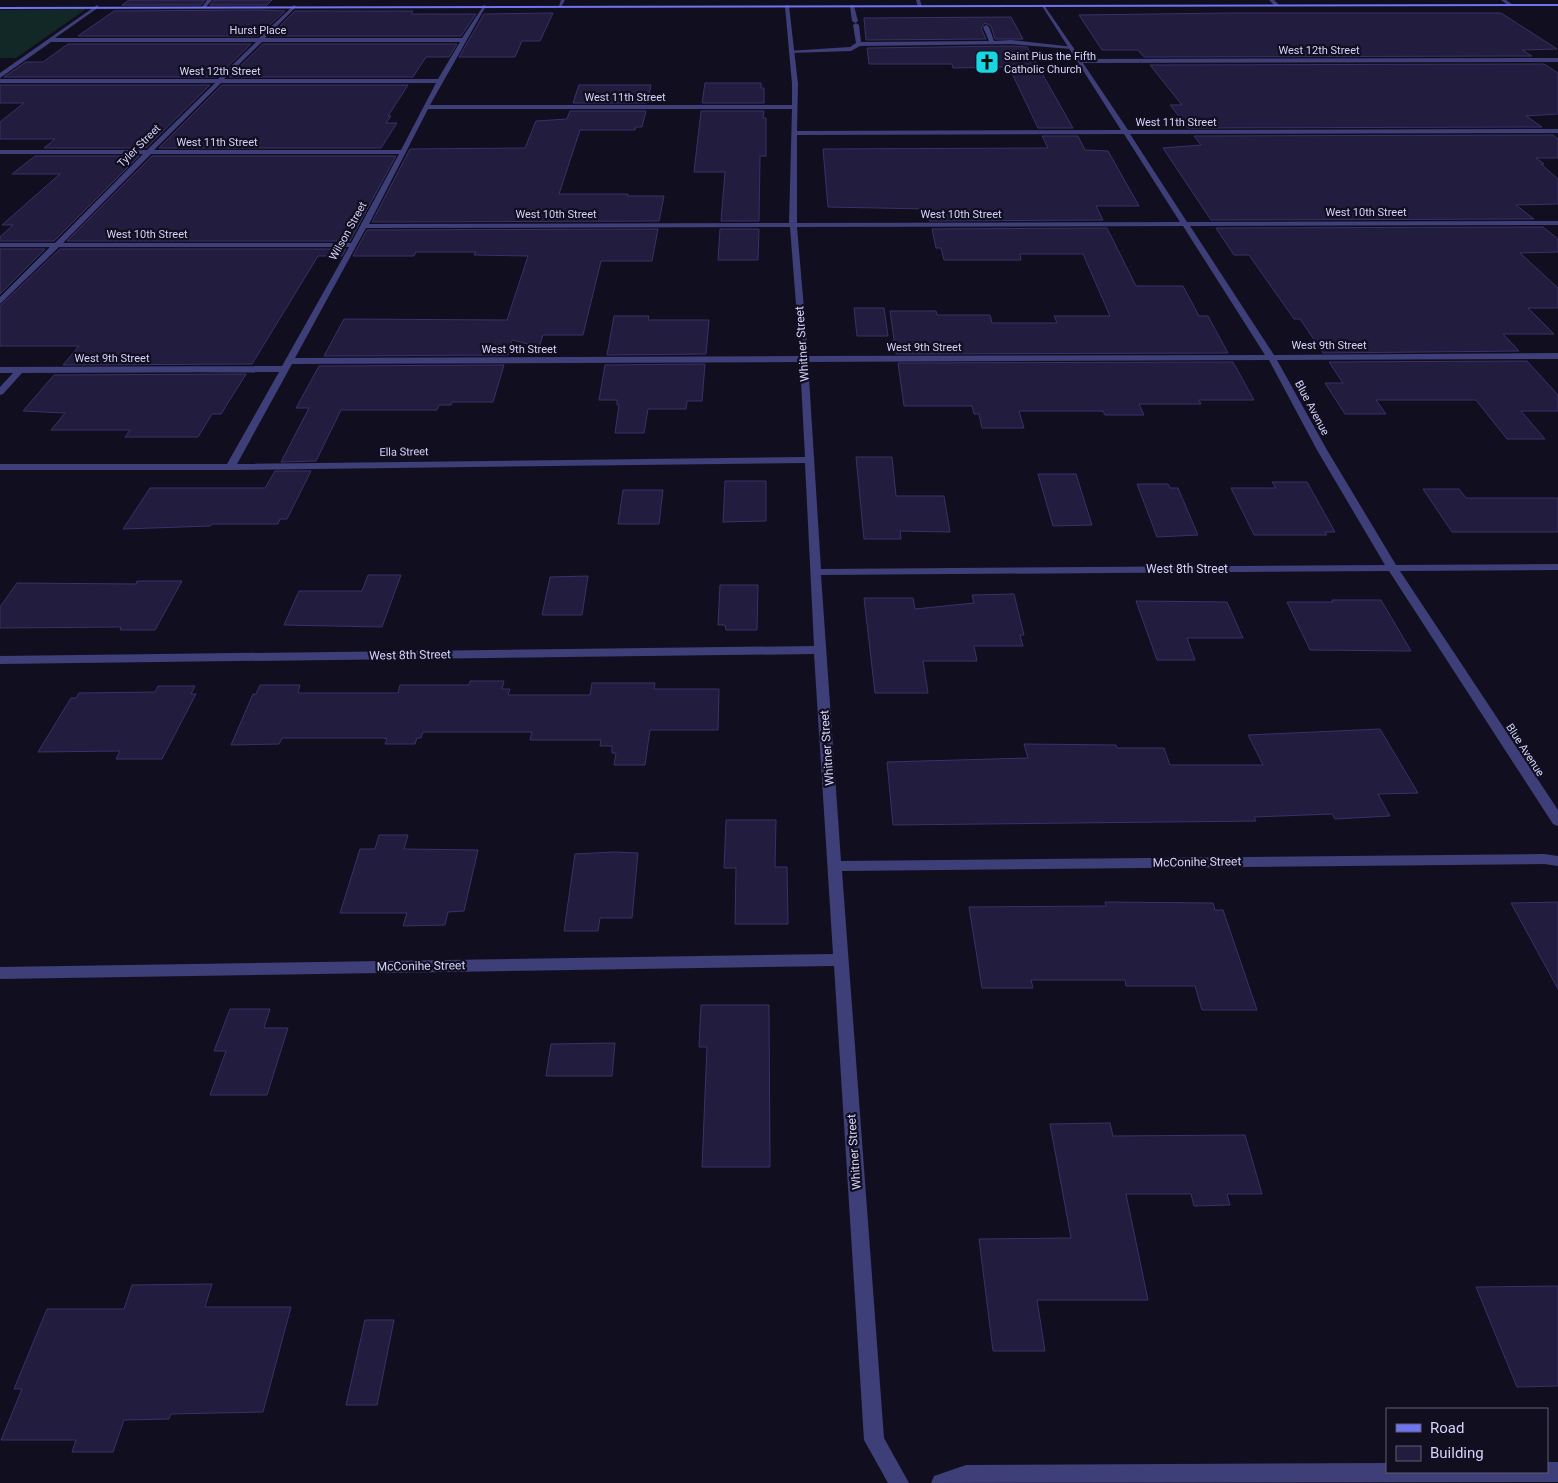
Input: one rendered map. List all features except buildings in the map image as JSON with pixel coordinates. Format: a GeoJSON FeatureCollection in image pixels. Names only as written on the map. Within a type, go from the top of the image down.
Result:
{"type":"FeatureCollection","features":[{"type":"Feature","properties":{"kind":"street"},"geometry":{"type":"LineString","coordinates":[[204,6],[210,0]]}},
{"type":"Feature","properties":{"kind":"street"},"geometry":{"type":"LineString","coordinates":[[561,6],[564,0]]}},
{"type":"Feature","properties":{"kind":"street"},"geometry":{"type":"LineString","coordinates":[[1271,0],[1277,5]]}},
{"type":"Feature","properties":{"kind":"street"},"geometry":{"type":"LineString","coordinates":[[1504,0],[1511,5]]}},
{"type":"Feature","properties":{"kind":"street"},"geometry":{"type":"LineString","coordinates":[[0,8],[97,6],[852,6],[919,3],[1044,6],[1558,5]]}},
{"type":"Feature","properties":{"kind":"street"},"geometry":{"type":"LineString","coordinates":[[0,76],[97,6]]}},
{"type":"Feature","properties":{"kind":"street","name":"Tyler Street"},"geometry":{"type":"LineString","coordinates":[[0,302],[294,6]]}},
{"type":"Feature","properties":{"kind":"street","name":"Wilson Street"},"geometry":{"type":"LineString","coordinates":[[230,467],[354,245],[440,81],[484,6]]}},
{"type":"Feature","properties":{"kind":"street","name":"Whitner Street"},"geometry":{"type":"LineString","coordinates":[[787,6],[795,84],[793,107],[793,226],[804,359],[808,460],[817,572],[820,650],[874,1440],[899,1483]]}},
{"type":"Feature","properties":{"kind":"street"},"geometry":{"type":"LineString","coordinates":[[852,6],[859,44]]}},
{"type":"Feature","properties":{"kind":"street","name":"Blue Avenue"},"geometry":{"type":"LineString","coordinates":[[1044,6],[1279,369],[1322,450],[1392,567],[1558,821]]}},
{"type":"Feature","properties":{"kind":"street"},"geometry":{"type":"LineString","coordinates":[[986,27],[992,42]]}},
{"type":"Feature","properties":{"kind":"street","name":"Hurst Place"},"geometry":{"type":"LineString","coordinates":[[51,40],[464,40]]}},
{"type":"Feature","properties":{"kind":"street"},"geometry":{"type":"LineString","coordinates":[[791,51],[851,49],[859,44],[992,42],[1071,47]]}},
{"type":"Feature","properties":{"kind":"street","name":"West 12th Street"},"geometry":{"type":"LineString","coordinates":[[1080,61],[1558,60]]}},
{"type":"Feature","properties":{"kind":"street","name":"West 12th Street"},"geometry":{"type":"LineString","coordinates":[[0,81],[440,81]]}},
{"type":"Feature","properties":{"kind":"street","name":"West 11th Street"},"geometry":{"type":"LineString","coordinates":[[427,108],[793,107]]}},
{"type":"Feature","properties":{"kind":"street","name":"West 11th Street"},"geometry":{"type":"LineString","coordinates":[[794,133],[1558,132]]}},
{"type":"Feature","properties":{"kind":"street","name":"West 11th Street"},"geometry":{"type":"LineString","coordinates":[[0,152],[403,152]]}},
{"type":"Feature","properties":{"kind":"street","name":"West 10th Street"},"geometry":{"type":"LineString","coordinates":[[364,226],[1558,223]]}},
{"type":"Feature","properties":{"kind":"street","name":"West 10th Street"},"geometry":{"type":"LineString","coordinates":[[0,245],[354,245]]}},
{"type":"Feature","properties":{"kind":"street","name":"West 9th Street"},"geometry":{"type":"LineString","coordinates":[[0,370],[804,359],[1558,356]]}},
{"type":"Feature","properties":{"kind":"street"},"geometry":{"type":"LineString","coordinates":[[0,392],[20,370]]}},
{"type":"Feature","properties":{"kind":"street","name":"Ella Street"},"geometry":{"type":"LineString","coordinates":[[0,467],[230,467],[808,460]]}},
{"type":"Feature","properties":{"kind":"street","name":"West 8th Street"},"geometry":{"type":"LineString","coordinates":[[817,572],[1558,567]]}},
{"type":"Feature","properties":{"kind":"street","name":"West 8th Street"},"geometry":{"type":"LineString","coordinates":[[0,660],[820,650]]}},
{"type":"Feature","properties":{"kind":"street","name":"McConihe Street"},"geometry":{"type":"LineString","coordinates":[[836,866],[1558,860]]}},
{"type":"Feature","properties":{"kind":"street","name":"McConihe Street"},"geometry":{"type":"LineString","coordinates":[[0,973],[841,960]]}},
{"type":"Feature","properties":{"kind":"street"},"geometry":{"type":"LineString","coordinates":[[941,1483],[966,1475],[1386,1473]]}},
{"type":"Feature","properties":{"kind":"green space"},"geometry":{"type":"Polygon","coordinates":[[[86,9],[16,58],[0,58],[0,10],[86,9]]]}},
{"type":"Feature","properties":{"kind":"place","name":"Saint Pius the Fifth Catholic Church"},"geometry":{"type":"Point","coordinates":[987,62]}}]}
